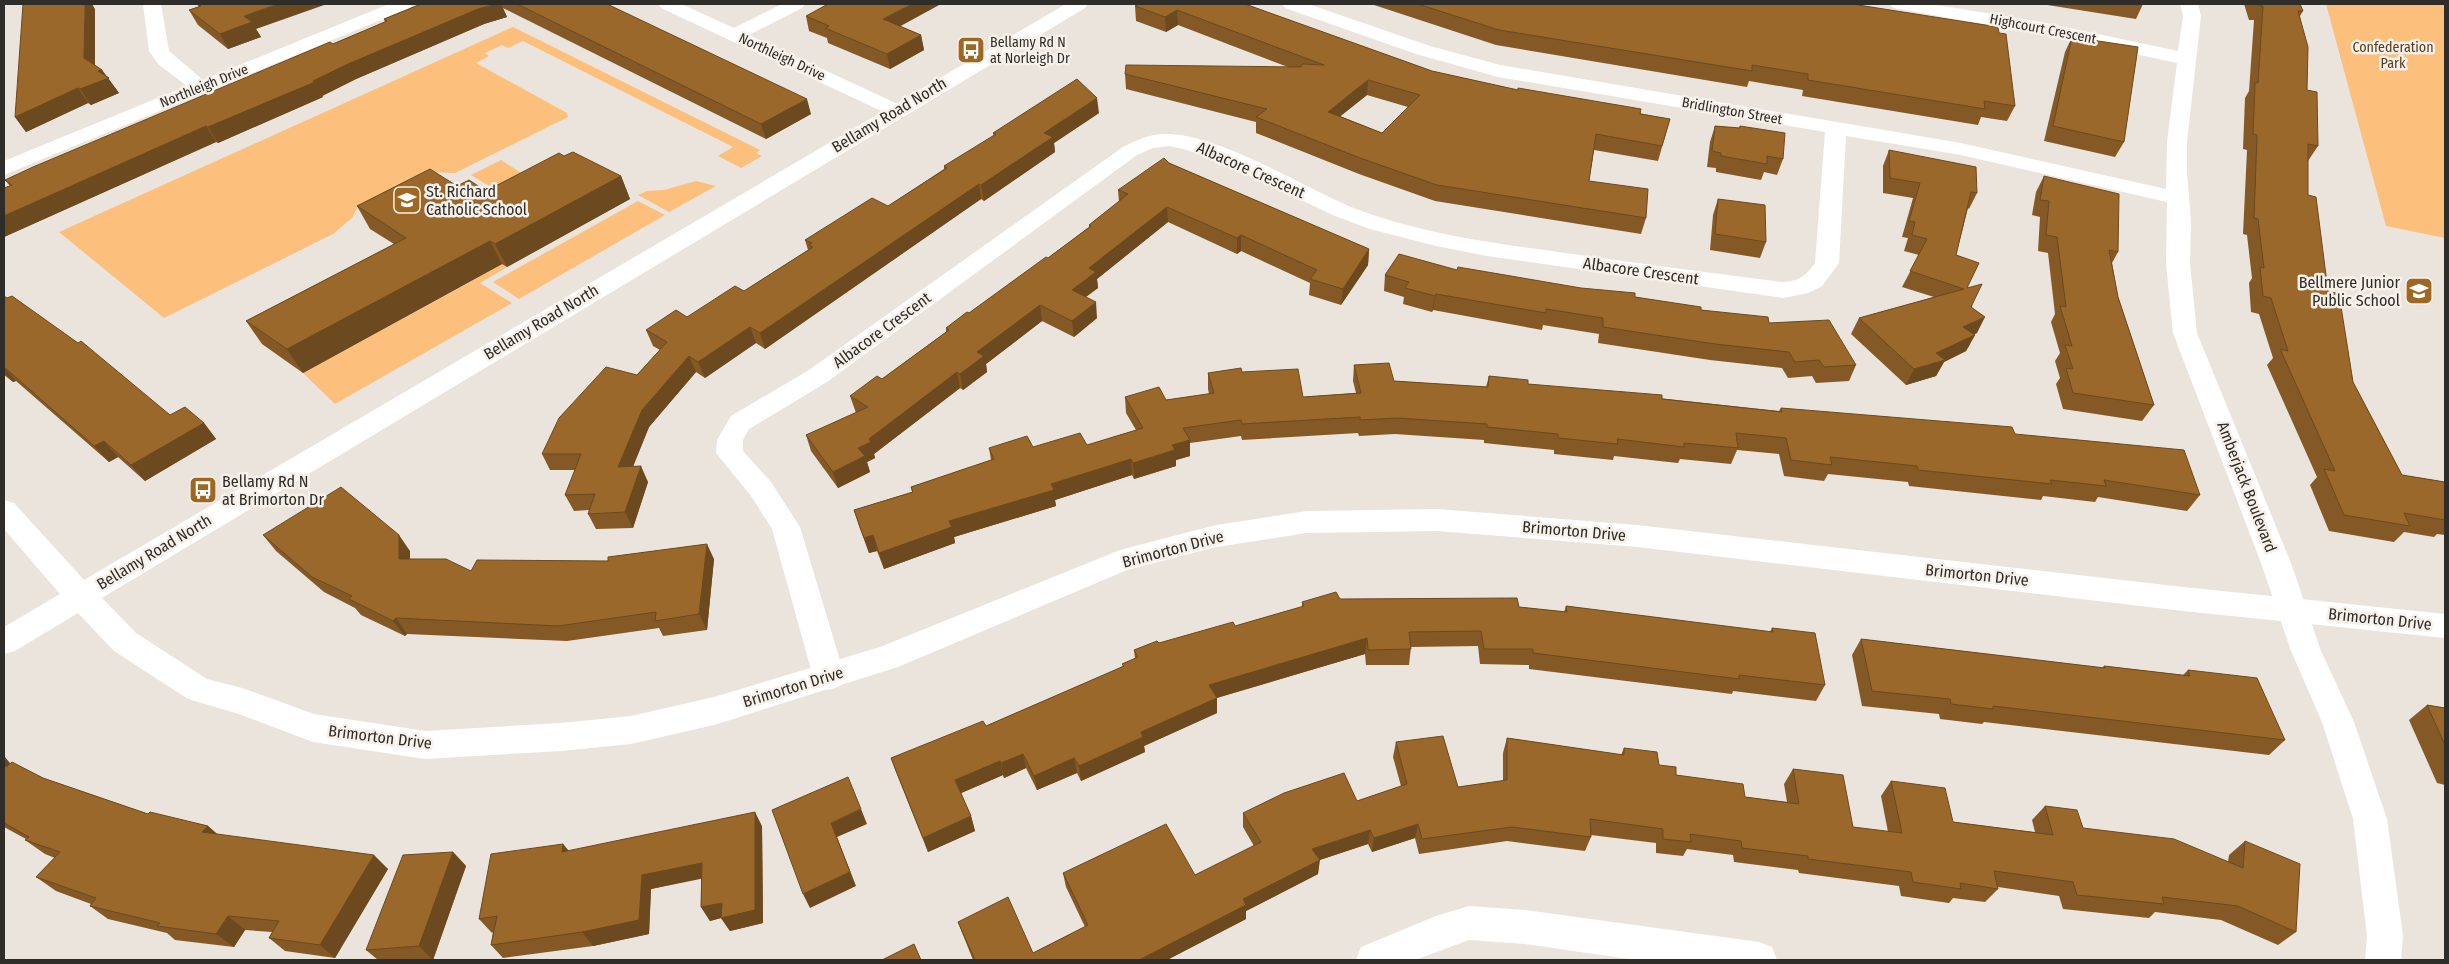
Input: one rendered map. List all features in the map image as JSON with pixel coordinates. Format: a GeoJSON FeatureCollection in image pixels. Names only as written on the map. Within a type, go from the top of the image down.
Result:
{"type":"FeatureCollection","features":[{"type":"Feature","properties":{"kind":"street"},"geometry":{"type":"LineString","coordinates":[[152,4],[160,52],[165,60],[200,87]]}},
{"type":"Feature","properties":{"kind":"street","name":"Northleigh Drive"},"geometry":{"type":"LineString","coordinates":[[4,169],[404,4]]}},
{"type":"Feature","properties":{"kind":"street","name":"Northleigh Drive"},"geometry":{"type":"LineString","coordinates":[[667,4],[897,111]]}},
{"type":"Feature","properties":{"kind":"street"},"geometry":{"type":"LineString","coordinates":[[734,35],[796,4]]}},
{"type":"Feature","properties":{"kind":"street","name":"Bellamy Road North"},"geometry":{"type":"LineString","coordinates":[[4,642],[1079,4]]}},
{"type":"Feature","properties":{"kind":"street","name":"Bridlington Street"},"geometry":{"type":"LineString","coordinates":[[1291,4],[1423,50],[1498,71],[1978,153],[2178,198]]}},
{"type":"Feature","properties":{"kind":"street","name":"Highcourt Crescent"},"geometry":{"type":"LineString","coordinates":[[1899,4],[2032,26],[2187,59]]}},
{"type":"Feature","properties":{"kind":"street","name":"Amberjack Boulevard"},"geometry":{"type":"LineString","coordinates":[[2189,4],[2192,16],[2177,142],[2176,173],[2178,263],[2186,333],[2276,563],[2312,666],[2338,722],[2370,819],[2385,936],[2383,960]]}},
{"type":"Feature","properties":{"kind":"street","name":"Albacore Crescent"},"geometry":{"type":"LineString","coordinates":[[829,677],[786,527],[761,489],[729,453],[730,440],[740,423],[818,376],[1130,151],[1148,142],[1169,140],[1188,142],[1222,155],[1343,212],[1378,224],[1436,239],[1487,249],[1783,290],[1800,288],[1814,281],[1828,263],[1827,238],[1836,129]]}},
{"type":"Feature","properties":{"kind":"street","name":"Brimorton Drive"},"geometry":{"type":"LineString","coordinates":[[4,510],[125,642],[199,690],[242,701],[313,728],[425,745],[561,737],[631,730],[714,711],[887,658],[1120,561],[1216,536],[1265,527],[1342,520],[1438,520],[1637,536],[2292,611],[2445,626]]}},
{"type":"Feature","properties":{"kind":"street"},"geometry":{"type":"LineString","coordinates":[[1374,960],[1436,933],[1470,923],[1525,927],[1759,960]]}},
{"type":"Feature","properties":{"kind":"green space","name":"Confederation Park"},"geometry":{"type":"Polygon","coordinates":[[[2326,4],[2445,4],[2445,238],[2386,226],[2326,4]]]}},
{"type":"Feature","properties":{"kind":"green space"},"geometry":{"type":"Polygon","coordinates":[[[513,27],[760,150],[756,153],[762,156],[741,168],[718,156],[733,147],[523,41],[508,48],[502,45],[485,53],[489,56],[476,63],[567,113],[568,117],[455,173],[428,172],[358,206],[352,218],[333,234],[164,318],[59,232],[513,27]]]}},
{"type":"Feature","properties":{"kind":"green space"},"geometry":{"type":"Polygon","coordinates":[[[501,160],[523,174],[494,189],[471,175],[501,160]]]}},
{"type":"Feature","properties":{"kind":"green space"},"geometry":{"type":"Polygon","coordinates":[[[696,181],[716,186],[669,212],[638,195],[647,191],[664,190],[696,181]]]}},
{"type":"Feature","properties":{"kind":"green space"},"geometry":{"type":"Polygon","coordinates":[[[638,201],[665,215],[519,299],[493,282],[638,201]]]}},
{"type":"Feature","properties":{"kind":"green space"},"geometry":{"type":"Polygon","coordinates":[[[500,263],[507,267],[480,283],[512,303],[335,404],[303,373],[474,280],[500,263]]]}},
{"type":"Feature","properties":{"kind":"building"},"geometry":{"type":"Polygon","coordinates":[[[23,4],[85,4],[84,58],[102,70],[98,71],[109,78],[80,89],[78,88],[15,117],[23,4]]]}},
{"type":"Feature","properties":{"kind":"building"},"geometry":{"type":"Polygon","coordinates":[[[197,4],[278,4],[244,16],[252,22],[220,34],[189,10],[201,6],[197,4]]]}},
{"type":"Feature","properties":{"kind":"building"},"geometry":{"type":"Polygon","coordinates":[[[421,4],[496,4],[478,9],[348,64],[313,81],[315,82],[208,127],[206,126],[4,216],[4,188],[12,185],[5,180],[330,42],[333,44],[387,21],[384,19],[421,4]]]}},
{"type":"Feature","properties":{"kind":"building"},"geometry":{"type":"Polygon","coordinates":[[[517,4],[607,4],[807,99],[761,124],[517,4]]]}},
{"type":"Feature","properties":{"kind":"building"},"geometry":{"type":"Polygon","coordinates":[[[828,4],[912,4],[883,19],[921,35],[887,54],[825,28],[829,26],[806,16],[828,4]]]}},
{"type":"Feature","properties":{"kind":"building"},"geometry":{"type":"Polygon","coordinates":[[[1139,4],[1245,4],[1432,71],[1518,90],[1518,88],[1641,109],[1640,114],[1670,119],[1662,146],[1596,134],[1589,181],[1648,189],[1646,218],[1437,185],[1360,158],[1256,117],[1267,109],[1125,74],[1126,65],[1301,67],[1302,64],[1324,65],[1177,10],[1165,17],[1135,6],[1139,4]],[[1368,80],[1328,112],[1382,133],[1420,95],[1368,80]]]}},
{"type":"Feature","properties":{"kind":"building"},"geometry":{"type":"Polygon","coordinates":[[[1418,4],[1852,4],[1998,27],[1999,33],[2006,34],[2015,106],[1984,101],[1985,109],[1808,80],[1808,74],[1752,65],[1752,71],[1499,30],[1418,4]]]}},
{"type":"Feature","properties":{"kind":"building"},"geometry":{"type":"Polygon","coordinates":[[[2258,4],[2300,4],[2303,11],[2298,11],[2308,47],[2307,90],[2317,92],[2318,146],[2308,144],[2308,195],[2316,197],[2328,291],[2339,294],[2353,382],[2402,475],[2445,482],[2445,520],[2404,513],[2410,526],[2344,515],[2324,469],[2335,471],[2280,349],[2288,351],[2271,298],[2263,296],[2260,267],[2264,268],[2258,219],[2254,218],[2257,135],[2253,134],[2255,83],[2258,83],[2263,6],[2258,4]]]}},
{"type":"Feature","properties":{"kind":"building"},"geometry":{"type":"Polygon","coordinates":[[[2072,37],[2138,47],[2124,142],[2053,126],[2072,37]]]}},
{"type":"Feature","properties":{"kind":"building"},"geometry":{"type":"Polygon","coordinates":[[[1077,79],[1097,98],[1044,133],[1053,137],[981,185],[979,184],[760,333],[750,327],[698,362],[689,356],[642,410],[618,467],[641,466],[625,512],[588,514],[595,494],[565,495],[581,454],[542,454],[559,418],[606,367],[637,375],[667,342],[646,330],[676,310],[687,317],[735,286],[744,291],[813,247],[809,245],[812,243],[805,240],[872,198],[888,206],[947,168],[944,166],[996,134],[993,133],[1077,79]]]}},
{"type":"Feature","properties":{"kind":"building"},"geometry":{"type":"Polygon","coordinates":[[[1715,126],[1740,128],[1740,126],[1785,133],[1783,159],[1767,156],[1767,164],[1721,156],[1721,153],[1712,151],[1715,126]]]}},
{"type":"Feature","properties":{"kind":"building"},"geometry":{"type":"Polygon","coordinates":[[[1889,150],[1976,167],[1977,193],[1971,192],[1956,255],[1979,263],[1967,288],[1982,284],[1971,307],[1985,317],[1963,327],[1975,335],[1936,353],[1945,360],[1914,369],[1859,318],[1964,289],[1910,271],[1927,239],[1912,235],[1915,222],[1909,221],[1920,183],[1890,178],[1889,150]]]}},
{"type":"Feature","properties":{"kind":"building"},"geometry":{"type":"Polygon","coordinates":[[[573,152],[621,176],[495,244],[490,241],[287,349],[246,321],[406,238],[357,206],[430,169],[457,186],[469,180],[486,191],[559,153],[564,156],[573,152]]]}},
{"type":"Feature","properties":{"kind":"building"},"geometry":{"type":"Polygon","coordinates":[[[1164,158],[1169,163],[1369,249],[1343,289],[1310,279],[1317,270],[1241,235],[1237,238],[1167,207],[1089,268],[1096,272],[1072,290],[1096,302],[1072,321],[1040,305],[977,352],[984,356],[960,374],[957,372],[869,439],[871,442],[858,448],[865,456],[833,472],[806,435],[868,407],[850,396],[877,376],[882,379],[949,330],[946,328],[967,312],[969,313],[1091,226],[1089,225],[1128,194],[1118,190],[1164,158]]]}},
{"type":"Feature","properties":{"kind":"building"},"geometry":{"type":"Polygon","coordinates":[[[2044,176],[2119,194],[2118,252],[2109,250],[2118,297],[2154,405],[2073,393],[2066,368],[2073,369],[2065,345],[2072,346],[2060,306],[2066,307],[2057,237],[2046,235],[2049,201],[2040,200],[2044,176]]]}},
{"type":"Feature","properties":{"kind":"building"},"geometry":{"type":"Polygon","coordinates":[[[1718,199],[1765,205],[1766,242],[1715,234],[1718,199]]]}},
{"type":"Feature","properties":{"kind":"building"},"geometry":{"type":"Polygon","coordinates":[[[1399,254],[1457,270],[1458,267],[1581,288],[1635,293],[1635,297],[1701,307],[1701,310],[1768,317],[1769,323],[1829,320],[1856,365],[1824,367],[1819,360],[1795,362],[1789,352],[1715,344],[1603,327],[1603,318],[1546,309],[1546,313],[1436,294],[1435,296],[1405,288],[1409,282],[1385,275],[1399,254]]]}},
{"type":"Feature","properties":{"kind":"building"},"geometry":{"type":"Polygon","coordinates":[[[4,296],[7,298],[12,296],[78,343],[81,341],[170,415],[185,407],[204,423],[131,465],[104,441],[94,446],[4,367],[4,296]]]}},
{"type":"Feature","properties":{"kind":"building"},"geometry":{"type":"Polygon","coordinates":[[[1389,363],[1394,381],[1488,387],[1489,376],[1528,380],[1528,384],[1662,395],[1662,399],[1782,412],[1781,408],[2012,427],[2015,434],[2184,450],[2200,495],[2104,480],[2106,486],[2050,480],[2052,484],[1918,470],[1917,466],[1830,457],[1832,465],[1791,460],[1786,438],[1736,433],[1738,448],[1684,443],[1684,447],[1617,439],[1618,444],[1558,438],[1558,434],[1487,427],[1487,424],[1397,418],[1360,420],[1360,417],[1242,424],[1241,420],[1183,428],[1190,440],[1172,445],[1175,450],[1133,463],[1131,459],[1051,484],[1054,490],[949,521],[952,527],[879,553],[873,535],[864,538],[854,510],[913,492],[911,487],[994,459],[989,448],[1027,436],[1033,447],[1080,433],[1087,445],[1143,428],[1125,397],[1159,387],[1166,400],[1214,393],[1208,373],[1241,368],[1242,372],[1298,369],[1303,397],[1361,393],[1354,365],[1389,363]]]}},
{"type":"Feature","properties":{"kind":"building"},"geometry":{"type":"Polygon","coordinates":[[[341,487],[399,535],[399,559],[446,559],[471,571],[477,560],[608,561],[608,557],[707,544],[699,614],[655,621],[656,612],[558,626],[396,618],[393,621],[349,599],[352,596],[312,577],[263,535],[341,487]]]}},
{"type":"Feature","properties":{"kind":"building"},"geometry":{"type":"Polygon","coordinates":[[[1336,592],[1340,599],[1517,598],[1519,607],[1567,612],[1566,606],[1773,632],[1772,628],[1815,633],[1825,685],[1739,675],[1739,679],[1533,653],[1533,649],[1484,649],[1481,631],[1409,632],[1411,649],[1368,650],[1367,638],[1209,685],[1217,698],[1141,732],[1143,737],[1079,766],[1074,758],[1034,776],[1023,754],[1001,763],[1000,761],[955,780],[971,816],[923,838],[891,758],[983,721],[986,726],[1124,666],[1122,664],[1138,657],[1134,650],[1157,641],[1159,643],[1233,622],[1235,626],[1304,606],[1302,602],[1336,592]]]}},
{"type":"Feature","properties":{"kind":"building"},"geometry":{"type":"Polygon","coordinates":[[[1861,639],[2105,668],[2104,666],[2190,676],[2188,670],[2257,678],[2285,740],[1993,706],[1993,709],[1951,704],[1950,699],[1872,691],[1861,639]]]}},
{"type":"Feature","properties":{"kind":"building"},"geometry":{"type":"Polygon","coordinates":[[[2427,705],[2445,708],[2445,745],[2427,705]]]}},
{"type":"Feature","properties":{"kind":"building"},"geometry":{"type":"Polygon","coordinates":[[[1443,736],[1458,787],[1507,780],[1507,738],[1624,755],[1624,748],[1657,752],[1659,765],[1676,767],[1676,775],[1743,784],[1745,797],[1799,804],[1793,769],[1843,775],[1853,827],[1902,833],[1891,781],[1945,788],[1953,822],[2053,835],[2045,806],[2077,810],[2083,828],[2174,839],[2243,868],[2245,841],[2300,864],[2296,932],[2238,906],[2162,897],[2164,904],[2077,895],[2073,882],[1994,871],[1998,889],[1960,883],[1961,889],[1913,882],[1911,872],[1808,859],[1808,856],[1742,848],[1741,841],[1690,834],[1691,842],[1663,839],[1663,829],[1590,819],[1591,837],[1512,827],[1422,839],[1418,824],[1374,838],[1370,830],[1312,849],[1320,860],[1243,899],[1246,905],[1139,960],[975,960],[958,922],[1008,897],[1033,953],[1088,925],[1063,873],[1166,824],[1195,875],[1261,842],[1243,813],[1284,793],[1344,773],[1357,801],[1407,784],[1396,742],[1443,736]]]}},
{"type":"Feature","properties":{"kind":"building"},"geometry":{"type":"Polygon","coordinates":[[[12,762],[43,778],[148,814],[150,812],[208,826],[202,832],[374,855],[320,945],[269,938],[279,921],[228,916],[216,934],[157,926],[160,923],[90,906],[96,898],[36,877],[60,852],[25,840],[29,837],[4,823],[4,764],[6,767],[12,762]]]}},
{"type":"Feature","properties":{"kind":"building"},"geometry":{"type":"Polygon","coordinates":[[[848,777],[861,809],[831,823],[850,872],[803,894],[772,810],[848,777]]]}},
{"type":"Feature","properties":{"kind":"building"},"geometry":{"type":"Polygon","coordinates":[[[755,812],[755,910],[721,918],[722,903],[701,907],[702,863],[642,875],[639,920],[582,932],[491,945],[497,916],[479,919],[491,854],[563,844],[562,852],[755,812]]]}},
{"type":"Feature","properties":{"kind":"building"},"geometry":{"type":"Polygon","coordinates":[[[453,852],[419,946],[366,950],[403,855],[453,852]]]}},
{"type":"Feature","properties":{"kind":"building"},"geometry":{"type":"Polygon","coordinates":[[[914,944],[921,960],[882,960],[914,944]]]}},
{"type":"Feature","properties":{"kind":"place","name":"Bellamy Rd N at Norleigh Dr"},"geometry":{"type":"Point","coordinates":[971,50]}},
{"type":"Feature","properties":{"kind":"place","name":"St. Richard Catholic School"},"geometry":{"type":"Point","coordinates":[407,200]}},
{"type":"Feature","properties":{"kind":"place","name":"Bellmere Junior Public School"},"geometry":{"type":"Point","coordinates":[2419,291]}},
{"type":"Feature","properties":{"kind":"place","name":"Bellamy Rd N at Brimorton Dr"},"geometry":{"type":"Point","coordinates":[203,490]}}]}
